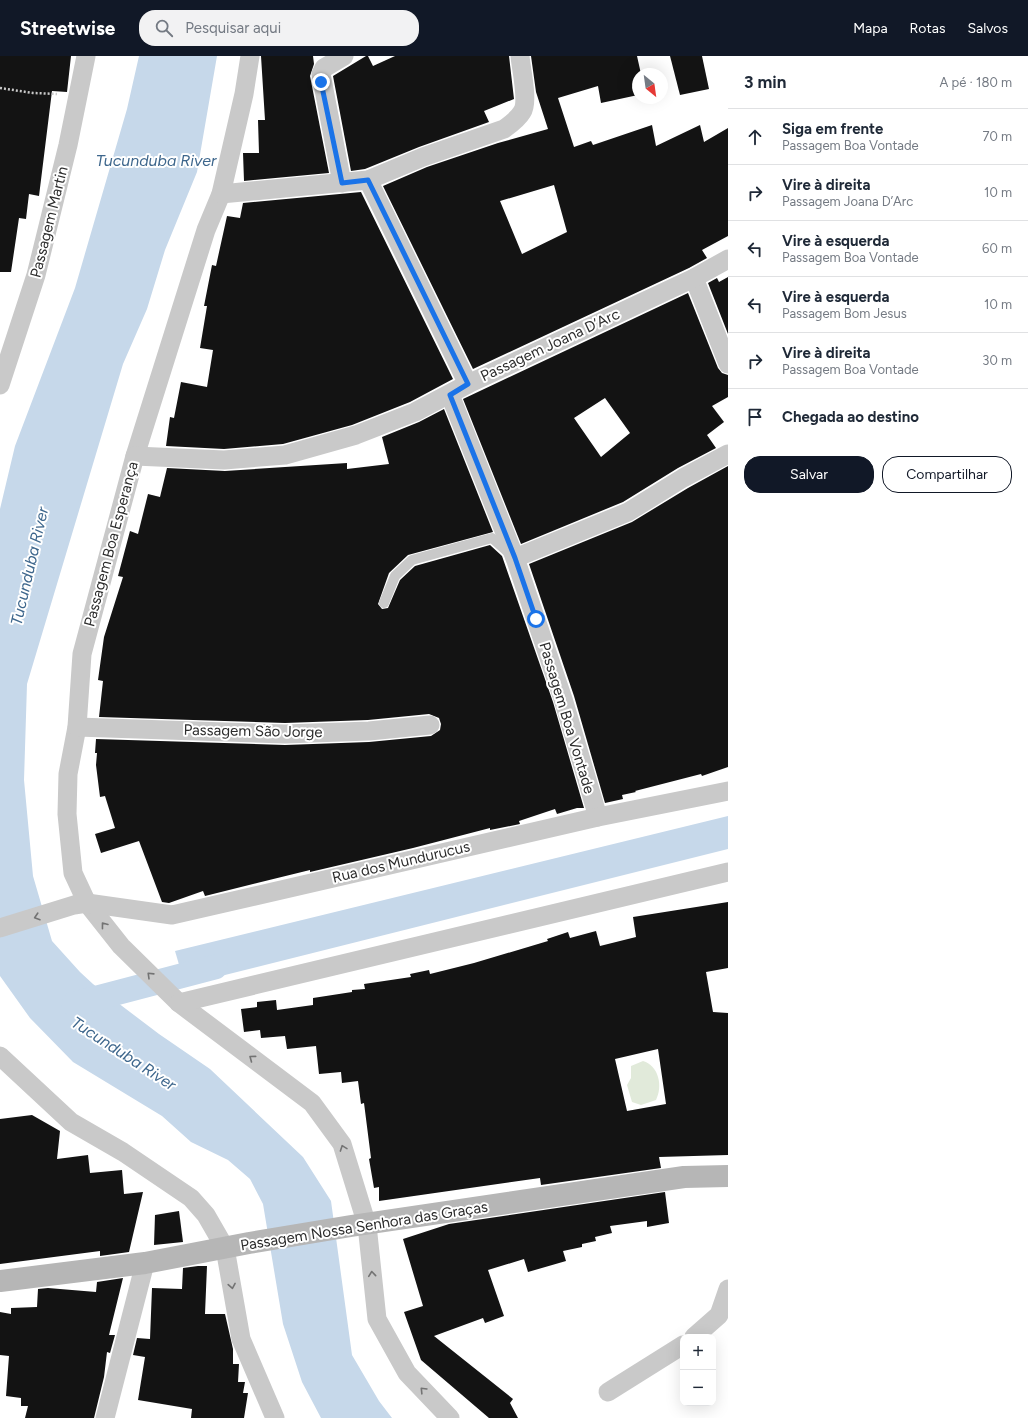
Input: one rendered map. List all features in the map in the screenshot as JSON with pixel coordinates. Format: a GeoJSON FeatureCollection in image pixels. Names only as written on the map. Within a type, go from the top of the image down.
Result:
{"type":"FeatureCollection","features":[{"type":"Feature","properties":{"kind":"street","name":"Passagem Martin"},"geometry":{"type":"LineString","coordinates":[[0,385],[36,275],[68,145],[86,56]]}},
{"type":"Feature","properties":{"kind":"street","name":"Passagem Boa Esperança"},"geometry":{"type":"LineString","coordinates":[[250,56],[244,94],[221,194],[206,230],[135,456],[82,654],[77,727],[68,774],[68,814],[73,873],[80,904],[121,946],[179,1002],[312,1103],[342,1144],[377,1319],[407,1373],[450,1418]]}},
{"type":"Feature","properties":{"kind":"street"},"geometry":{"type":"LineString","coordinates":[[342,183],[321,74],[324,68],[344,56]]}},
{"type":"Feature","properties":{"kind":"street"},"geometry":{"type":"LineString","coordinates":[[221,194],[368,180],[422,157],[504,129],[515,121],[524,111],[525,100],[520,56]]}},
{"type":"Feature","properties":{"kind":"street"},"geometry":{"type":"LineString","coordinates":[[368,180],[468,384]]}},
{"type":"Feature","properties":{"kind":"street","name":"Passagem Joana D’Arc"},"geometry":{"type":"LineString","coordinates":[[135,456],[224,460],[285,455],[356,435],[415,412],[450,395],[468,384],[694,278],[728,260]]}},
{"type":"Feature","properties":{"kind":"street"},"geometry":{"type":"LineString","coordinates":[[694,278],[728,364]]}},
{"type":"Feature","properties":{"kind":"street","name":"Passagem Boa Vontade"},"geometry":{"type":"LineString","coordinates":[[450,395],[515,558],[563,699],[598,817]]}},
{"type":"Feature","properties":{"kind":"street"},"geometry":{"type":"LineString","coordinates":[[515,558],[628,512],[683,478],[728,454]]}},
{"type":"Feature","properties":{"kind":"street","name":"Passagem São Jorge"},"geometry":{"type":"LineString","coordinates":[[77,727],[285,734],[369,731],[430,725]]}},
{"type":"Feature","properties":{"kind":"street","name":"Rua dos Mundurucus"},"geometry":{"type":"LineString","coordinates":[[80,904],[172,915],[598,817],[728,791]]}},
{"type":"Feature","properties":{"kind":"street"},"geometry":{"type":"LineString","coordinates":[[179,1002],[728,872]]}},
{"type":"Feature","properties":{"kind":"street"},"geometry":{"type":"LineString","coordinates":[[0,928],[80,904]]}},
{"type":"Feature","properties":{"kind":"street"},"geometry":{"type":"LineString","coordinates":[[0,1056],[71,1122],[123,1152],[191,1198],[206,1214],[225,1248],[241,1339],[270,1409],[276,1418]]}},
{"type":"Feature","properties":{"kind":"street","name":"Passagem Nossa Senhora das Graças"},"geometry":{"type":"LineString","coordinates":[[0,1281],[145,1263],[249,1243],[684,1177],[728,1176]]}},
{"type":"Feature","properties":{"kind":"street"},"geometry":{"type":"LineString","coordinates":[[105,1418],[145,1263]]}},
{"type":"Feature","properties":{"kind":"street"},"geometry":{"type":"LineString","coordinates":[[697,1334],[719,1315],[728,1289]]}},
{"type":"Feature","properties":{"kind":"street"},"geometry":{"type":"LineString","coordinates":[[608,1392],[680,1346]]}},
{"type":"Feature","properties":{"kind":"lane"},"geometry":{"type":"LineString","coordinates":[[384,603],[395,576],[412,560],[492,538],[515,558]]}},
{"type":"Feature","properties":{"kind":"path"},"geometry":{"type":"LineString","coordinates":[[0,88],[33,93],[78,95]]}},
{"type":"Feature","properties":{"kind":"green space"},"geometry":{"type":"Polygon","coordinates":[[[643,1061],[653,1067],[656,1072],[659,1089],[656,1100],[641,1105],[632,1102],[627,1085],[631,1078],[631,1066],[643,1061]]]}},
{"type":"Feature","properties":{"kind":"water","name":"Tucunduba River"},"geometry":{"type":"Polygon","coordinates":[[[139,56],[217,56],[197,172],[165,250],[147,309],[123,364],[27,684],[24,780],[33,876],[52,941],[80,972],[93,984],[159,1034],[210,1069],[303,1157],[331,1201],[352,1355],[379,1401],[392,1418],[321,1418],[302,1382],[283,1324],[263,1204],[250,1179],[228,1160],[191,1142],[162,1116],[73,1062],[30,1018],[0,976],[0,509],[15,446],[75,288],[127,109],[139,56]]]}},
{"type":"Feature","properties":{"kind":"water"},"geometry":{"type":"Polygon","coordinates":[[[728,816],[728,849],[185,985],[175,951],[728,816]]]}},
{"type":"Feature","properties":{"kind":"building"},"geometry":{"type":"Polygon","coordinates":[[[0,56],[71,56],[67,92],[52,91],[39,196],[29,194],[26,219],[19,218],[11,272],[0,272],[0,56]]]}},
{"type":"Feature","properties":{"kind":"building"},"geometry":{"type":"Polygon","coordinates":[[[261,56],[313,56],[314,64],[310,76],[329,173],[244,181],[243,153],[259,153],[258,120],[265,120],[261,56]]]}},
{"type":"Feature","properties":{"kind":"building"},"geometry":{"type":"Polygon","coordinates":[[[368,56],[373,66],[395,56],[509,56],[514,99],[484,111],[489,122],[419,147],[365,169],[351,171],[333,76],[368,56]]]}},
{"type":"Feature","properties":{"kind":"building"},"geometry":{"type":"Polygon","coordinates":[[[531,56],[637,56],[640,68],[632,68],[632,96],[601,103],[598,86],[558,98],[574,147],[591,141],[593,145],[652,125],[656,146],[700,125],[704,142],[728,128],[728,236],[702,250],[707,258],[689,268],[473,369],[383,186],[427,167],[498,143],[548,129],[536,92],[531,56]],[[554,185],[500,201],[522,254],[567,232],[554,185]]]}},
{"type":"Feature","properties":{"kind":"building"},"geometry":{"type":"Polygon","coordinates":[[[670,56],[702,56],[709,89],[680,95],[670,56]]]}},
{"type":"Feature","properties":{"kind":"building"},"geometry":{"type":"Polygon","coordinates":[[[361,192],[453,379],[410,402],[352,425],[283,444],[224,449],[166,446],[170,417],[174,418],[181,382],[207,387],[213,350],[200,348],[207,306],[204,306],[212,265],[216,266],[227,216],[240,218],[243,203],[361,192]]]}},
{"type":"Feature","properties":{"kind":"building"},"geometry":{"type":"Polygon","coordinates":[[[728,277],[728,334],[708,283],[717,278],[719,282],[728,277]]]}},
{"type":"Feature","properties":{"kind":"building"},"geometry":{"type":"Polygon","coordinates":[[[688,293],[718,368],[722,373],[728,375],[728,397],[712,406],[724,422],[707,435],[716,448],[678,468],[623,502],[521,544],[463,399],[688,293]],[[605,398],[574,418],[601,457],[630,433],[605,398]]]}},
{"type":"Feature","properties":{"kind":"building"},"geometry":{"type":"Polygon","coordinates":[[[444,409],[493,532],[408,555],[389,573],[378,604],[382,609],[388,608],[400,580],[415,566],[490,545],[502,556],[553,702],[584,808],[577,808],[557,814],[555,809],[519,821],[520,824],[490,830],[490,828],[413,848],[310,872],[310,870],[205,896],[203,891],[169,903],[162,902],[139,841],[101,853],[95,834],[115,828],[105,796],[100,797],[96,765],[97,753],[95,753],[96,739],[285,745],[369,742],[431,736],[440,730],[441,724],[439,718],[429,714],[368,720],[285,723],[99,717],[103,681],[98,680],[104,637],[123,577],[118,576],[130,531],[138,534],[148,494],[160,497],[167,468],[225,471],[347,463],[347,469],[389,464],[382,437],[419,422],[444,409]]]}},
{"type":"Feature","properties":{"kind":"building"},"geometry":{"type":"Polygon","coordinates":[[[728,466],[728,767],[702,776],[701,774],[635,791],[636,792],[622,795],[623,799],[605,803],[574,696],[529,564],[632,522],[728,466]]]}},
{"type":"Feature","properties":{"kind":"building"},"geometry":{"type":"Polygon","coordinates":[[[728,902],[728,968],[706,972],[713,1012],[728,1013],[728,1155],[659,1157],[661,1168],[541,1185],[540,1178],[379,1201],[379,1187],[374,1188],[369,1159],[371,1158],[364,1103],[361,1104],[358,1081],[342,1083],[341,1072],[319,1074],[316,1046],[287,1049],[285,1036],[261,1038],[260,1030],[244,1032],[241,1009],[257,1007],[257,1002],[276,1000],[277,1010],[313,1005],[313,998],[352,992],[352,990],[365,989],[364,984],[411,977],[410,974],[429,970],[430,974],[474,963],[548,941],[547,939],[568,932],[570,938],[596,931],[600,946],[636,937],[633,917],[728,902]],[[658,1049],[615,1059],[627,1111],[666,1104],[658,1049]]]}},
{"type":"Feature","properties":{"kind":"building"},"geometry":{"type":"Polygon","coordinates":[[[32,1115],[60,1131],[57,1159],[88,1155],[90,1173],[122,1170],[124,1194],[143,1192],[129,1252],[100,1256],[100,1251],[0,1264],[0,1119],[32,1115]]]}},
{"type":"Feature","properties":{"kind":"building"},"geometry":{"type":"Polygon","coordinates":[[[665,1192],[669,1223],[647,1227],[647,1221],[610,1226],[612,1233],[595,1237],[596,1241],[582,1244],[582,1247],[563,1251],[566,1261],[528,1272],[524,1259],[488,1270],[504,1316],[485,1323],[483,1318],[434,1336],[513,1399],[510,1403],[518,1418],[489,1418],[421,1360],[404,1312],[423,1306],[403,1239],[449,1224],[665,1192]]]}},
{"type":"Feature","properties":{"kind":"building"},"geometry":{"type":"Polygon","coordinates":[[[179,1211],[183,1242],[154,1245],[155,1215],[179,1211]]]}},
{"type":"Feature","properties":{"kind":"building"},"geometry":{"type":"Polygon","coordinates":[[[207,1266],[205,1314],[225,1314],[233,1349],[233,1364],[239,1364],[238,1382],[245,1382],[243,1393],[248,1393],[244,1418],[191,1418],[192,1409],[138,1400],[145,1357],[133,1355],[137,1338],[150,1339],[152,1288],[182,1289],[183,1268],[207,1266]]]}},
{"type":"Feature","properties":{"kind":"building"},"geometry":{"type":"Polygon","coordinates":[[[123,1278],[109,1335],[115,1335],[110,1353],[107,1352],[104,1377],[94,1418],[25,1418],[28,1406],[21,1406],[21,1398],[6,1396],[9,1356],[0,1355],[0,1312],[11,1314],[11,1308],[37,1307],[38,1289],[48,1288],[96,1292],[97,1282],[123,1278]]]}},
{"type":"Feature","properties":{"kind":"waterway"},"geometry":{"type":"LineString","coordinates":[[74,1004],[215,967]]}},
{"type":"Feature","properties":{"kind":"route"},"geometry":{"type":"LineString","coordinates":[[321,82],[342,183],[368,180],[468,384],[450,395],[515,558],[536,619]]}}]}
